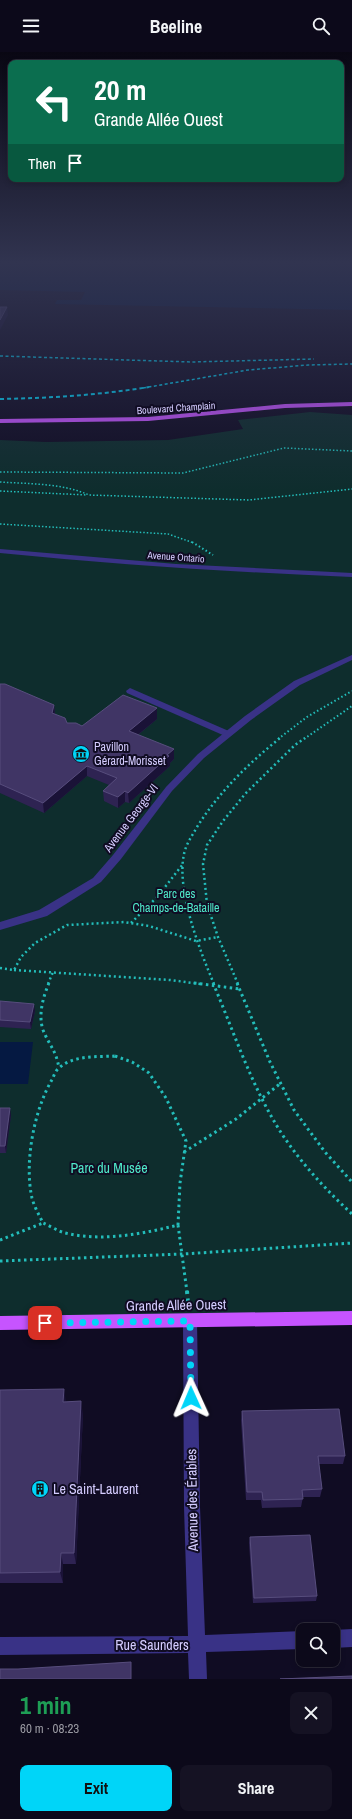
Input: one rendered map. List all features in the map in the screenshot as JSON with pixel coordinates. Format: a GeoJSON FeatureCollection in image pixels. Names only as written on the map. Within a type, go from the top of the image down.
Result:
{"type":"FeatureCollection","features":[{"type":"Feature","properties":{"kind":"main road","name":"Boulevard Champlain"},"geometry":{"type":"LineString","coordinates":[[0,421],[148,419],[285,406],[352,404]]}},
{"type":"Feature","properties":{"kind":"main road","name":"Grande Allée Ouest"},"geometry":{"type":"LineString","coordinates":[[0,1324],[352,1318]]}},
{"type":"Feature","properties":{"kind":"street","name":"Avenue Ontario"},"geometry":{"type":"LineString","coordinates":[[0,552],[117,563],[229,570],[352,575]]}},
{"type":"Feature","properties":{"kind":"street","name":"Avenue George-VI"},"geometry":{"type":"LineString","coordinates":[[0,926],[43,913],[97,880],[117,857],[182,774],[228,734],[296,683],[352,657]]}},
{"type":"Feature","properties":{"kind":"street"},"geometry":{"type":"LineString","coordinates":[[130,691],[228,734]]}},
{"type":"Feature","properties":{"kind":"street","name":"Avenue des Érables"},"geometry":{"type":"LineString","coordinates":[[190,1321],[192,1507],[198,1679]]}},
{"type":"Feature","properties":{"kind":"street"},"geometry":{"type":"LineString","coordinates":[[340,1639],[352,1638]]}},
{"type":"Feature","properties":{"kind":"street","name":"Rue Saunders"},"geometry":{"type":"LineString","coordinates":[[0,1646],[197,1644],[296,1640]]}},
{"type":"Feature","properties":{"kind":"path"},"geometry":{"type":"LineString","coordinates":[[0,472],[183,473],[284,448],[352,451]]}},
{"type":"Feature","properties":{"kind":"path"},"geometry":{"type":"LineString","coordinates":[[0,482],[78,490],[89,495]]}},
{"type":"Feature","properties":{"kind":"path"},"geometry":{"type":"LineString","coordinates":[[0,491],[120,498],[249,500],[352,489]]}},
{"type":"Feature","properties":{"kind":"path"},"geometry":{"type":"LineString","coordinates":[[0,524],[168,534],[190,541],[227,562],[230,565],[229,570]]}},
{"type":"Feature","properties":{"kind":"path"},"geometry":{"type":"LineString","coordinates":[[352,691],[306,720],[270,747],[243,770],[212,803],[204,815],[185,849],[183,863],[187,907],[196,941],[248,1069],[272,1118],[303,1162],[328,1191],[352,1214]]}},
{"type":"Feature","properties":{"kind":"path"},"geometry":{"type":"LineString","coordinates":[[352,706],[332,718],[295,745],[245,794],[223,821],[207,845],[203,864],[207,904],[218,937],[281,1083],[294,1110],[325,1152],[352,1182]]}},
{"type":"Feature","properties":{"kind":"path"},"geometry":{"type":"LineString","coordinates":[[131,924],[158,896],[183,863]]}},
{"type":"Feature","properties":{"kind":"path"},"geometry":{"type":"LineString","coordinates":[[14,970],[21,957],[35,943],[52,932],[67,925],[131,924],[149,926],[196,941],[218,937]]}},
{"type":"Feature","properties":{"kind":"path"},"geometry":{"type":"LineString","coordinates":[[0,968],[170,980],[240,989]]}},
{"type":"Feature","properties":{"kind":"path"},"geometry":{"type":"LineString","coordinates":[[53,972],[45,993],[41,1012],[43,1029],[57,1055],[60,1068]]}},
{"type":"Feature","properties":{"kind":"path"},"geometry":{"type":"LineString","coordinates":[[178,1226],[129,1234],[86,1236],[65,1233],[43,1223],[32,1198],[30,1166],[33,1129],[46,1089],[60,1068],[81,1057],[115,1056],[132,1062],[149,1073],[166,1098],[186,1141],[178,1226],[183,1254],[190,1321]]}},
{"type":"Feature","properties":{"kind":"path"},"geometry":{"type":"LineString","coordinates":[[184,1152],[236,1119],[281,1083]]}},
{"type":"Feature","properties":{"kind":"path"},"geometry":{"type":"LineString","coordinates":[[0,1240],[43,1223]]}},
{"type":"Feature","properties":{"kind":"path"},"geometry":{"type":"LineString","coordinates":[[0,1261],[183,1254],[352,1243]]}},
{"type":"Feature","properties":{"kind":"green space","name":"Parc des Champs-de-Bataille"},"geometry":{"type":"Polygon","coordinates":[[[310,412],[352,415],[352,1318],[0,1323],[0,440],[46,442],[168,440],[243,429],[238,420],[310,412]]]}},
{"type":"Feature","properties":{"kind":"water"},"geometry":{"type":"Polygon","coordinates":[[[0,1042],[33,1042],[28,1084],[0,1084],[0,1042]]]}},
{"type":"Feature","properties":{"kind":"building","name":"Pavillon Gérard-Morisset"},"geometry":{"type":"Polygon","coordinates":[[[0,684],[5,684],[54,705],[52,713],[65,718],[67,723],[76,723],[82,726],[123,695],[157,708],[129,731],[174,749],[167,755],[169,756],[128,793],[125,791],[118,797],[103,791],[117,778],[87,766],[43,803],[0,784],[0,684]]]}},
{"type":"Feature","properties":{"kind":"building"},"geometry":{"type":"Polygon","coordinates":[[[0,1001],[34,1004],[30,1022],[0,1020],[0,1001]]]}},
{"type":"Feature","properties":{"kind":"building"},"geometry":{"type":"Polygon","coordinates":[[[0,1108],[10,1108],[5,1146],[0,1146],[0,1108]]]}},
{"type":"Feature","properties":{"kind":"building","name":"Le Saint-Laurent"},"geometry":{"type":"Polygon","coordinates":[[[64,1389],[63,1402],[81,1401],[74,1553],[61,1553],[60,1572],[0,1573],[0,1390],[64,1389]]]}},
{"type":"Feature","properties":{"kind":"building"},"geometry":{"type":"Polygon","coordinates":[[[339,1409],[345,1456],[318,1456],[322,1489],[302,1490],[303,1499],[263,1500],[262,1492],[247,1492],[242,1411],[339,1409]]]}},
{"type":"Feature","properties":{"kind":"building"},"geometry":{"type":"Polygon","coordinates":[[[310,1535],[317,1596],[254,1598],[250,1537],[310,1535]]]}},
{"type":"Feature","properties":{"kind":"building"},"geometry":{"type":"Polygon","coordinates":[[[131,1662],[131,1679],[0,1679],[0,1669],[131,1662]]]}},
{"type":"Feature","properties":{"kind":"building"},"geometry":{"type":"Polygon","coordinates":[[[352,1676],[352,1679],[280,1679],[352,1676]]]}},
{"type":"Feature","properties":{"kind":"railway"},"geometry":{"type":"LineString","coordinates":[[0,356],[191,362],[314,359]]}},
{"type":"Feature","properties":{"kind":"railway"},"geometry":{"type":"LineString","coordinates":[[148,387],[248,370],[308,365],[352,364]]}},
{"type":"Feature","properties":{"kind":"railway"},"geometry":{"type":"LineString","coordinates":[[0,399],[75,396],[148,387]]}},
{"type":"Feature","properties":{"kind":"railway"},"geometry":{"type":"LineString","coordinates":[[143,388],[148,387]]}},
{"type":"Feature","properties":{"kind":"place","name":"Pavillon Gérard-Morisset"},"geometry":{"type":"Point","coordinates":[81,754]}},
{"type":"Feature","properties":{"kind":"place","name":"Le Saint-Laurent"},"geometry":{"type":"Point","coordinates":[40,1489]}},
{"type":"Feature","properties":{"kind":"route"},"geometry":{"type":"LineString","coordinates":[[45,1323],[190,1321],[191,1398]]}},
{"type":"Feature","properties":{"kind":"park label","name":"Parc du Musée"},"geometry":{"type":"Point","coordinates":[109,1168]}}]}
